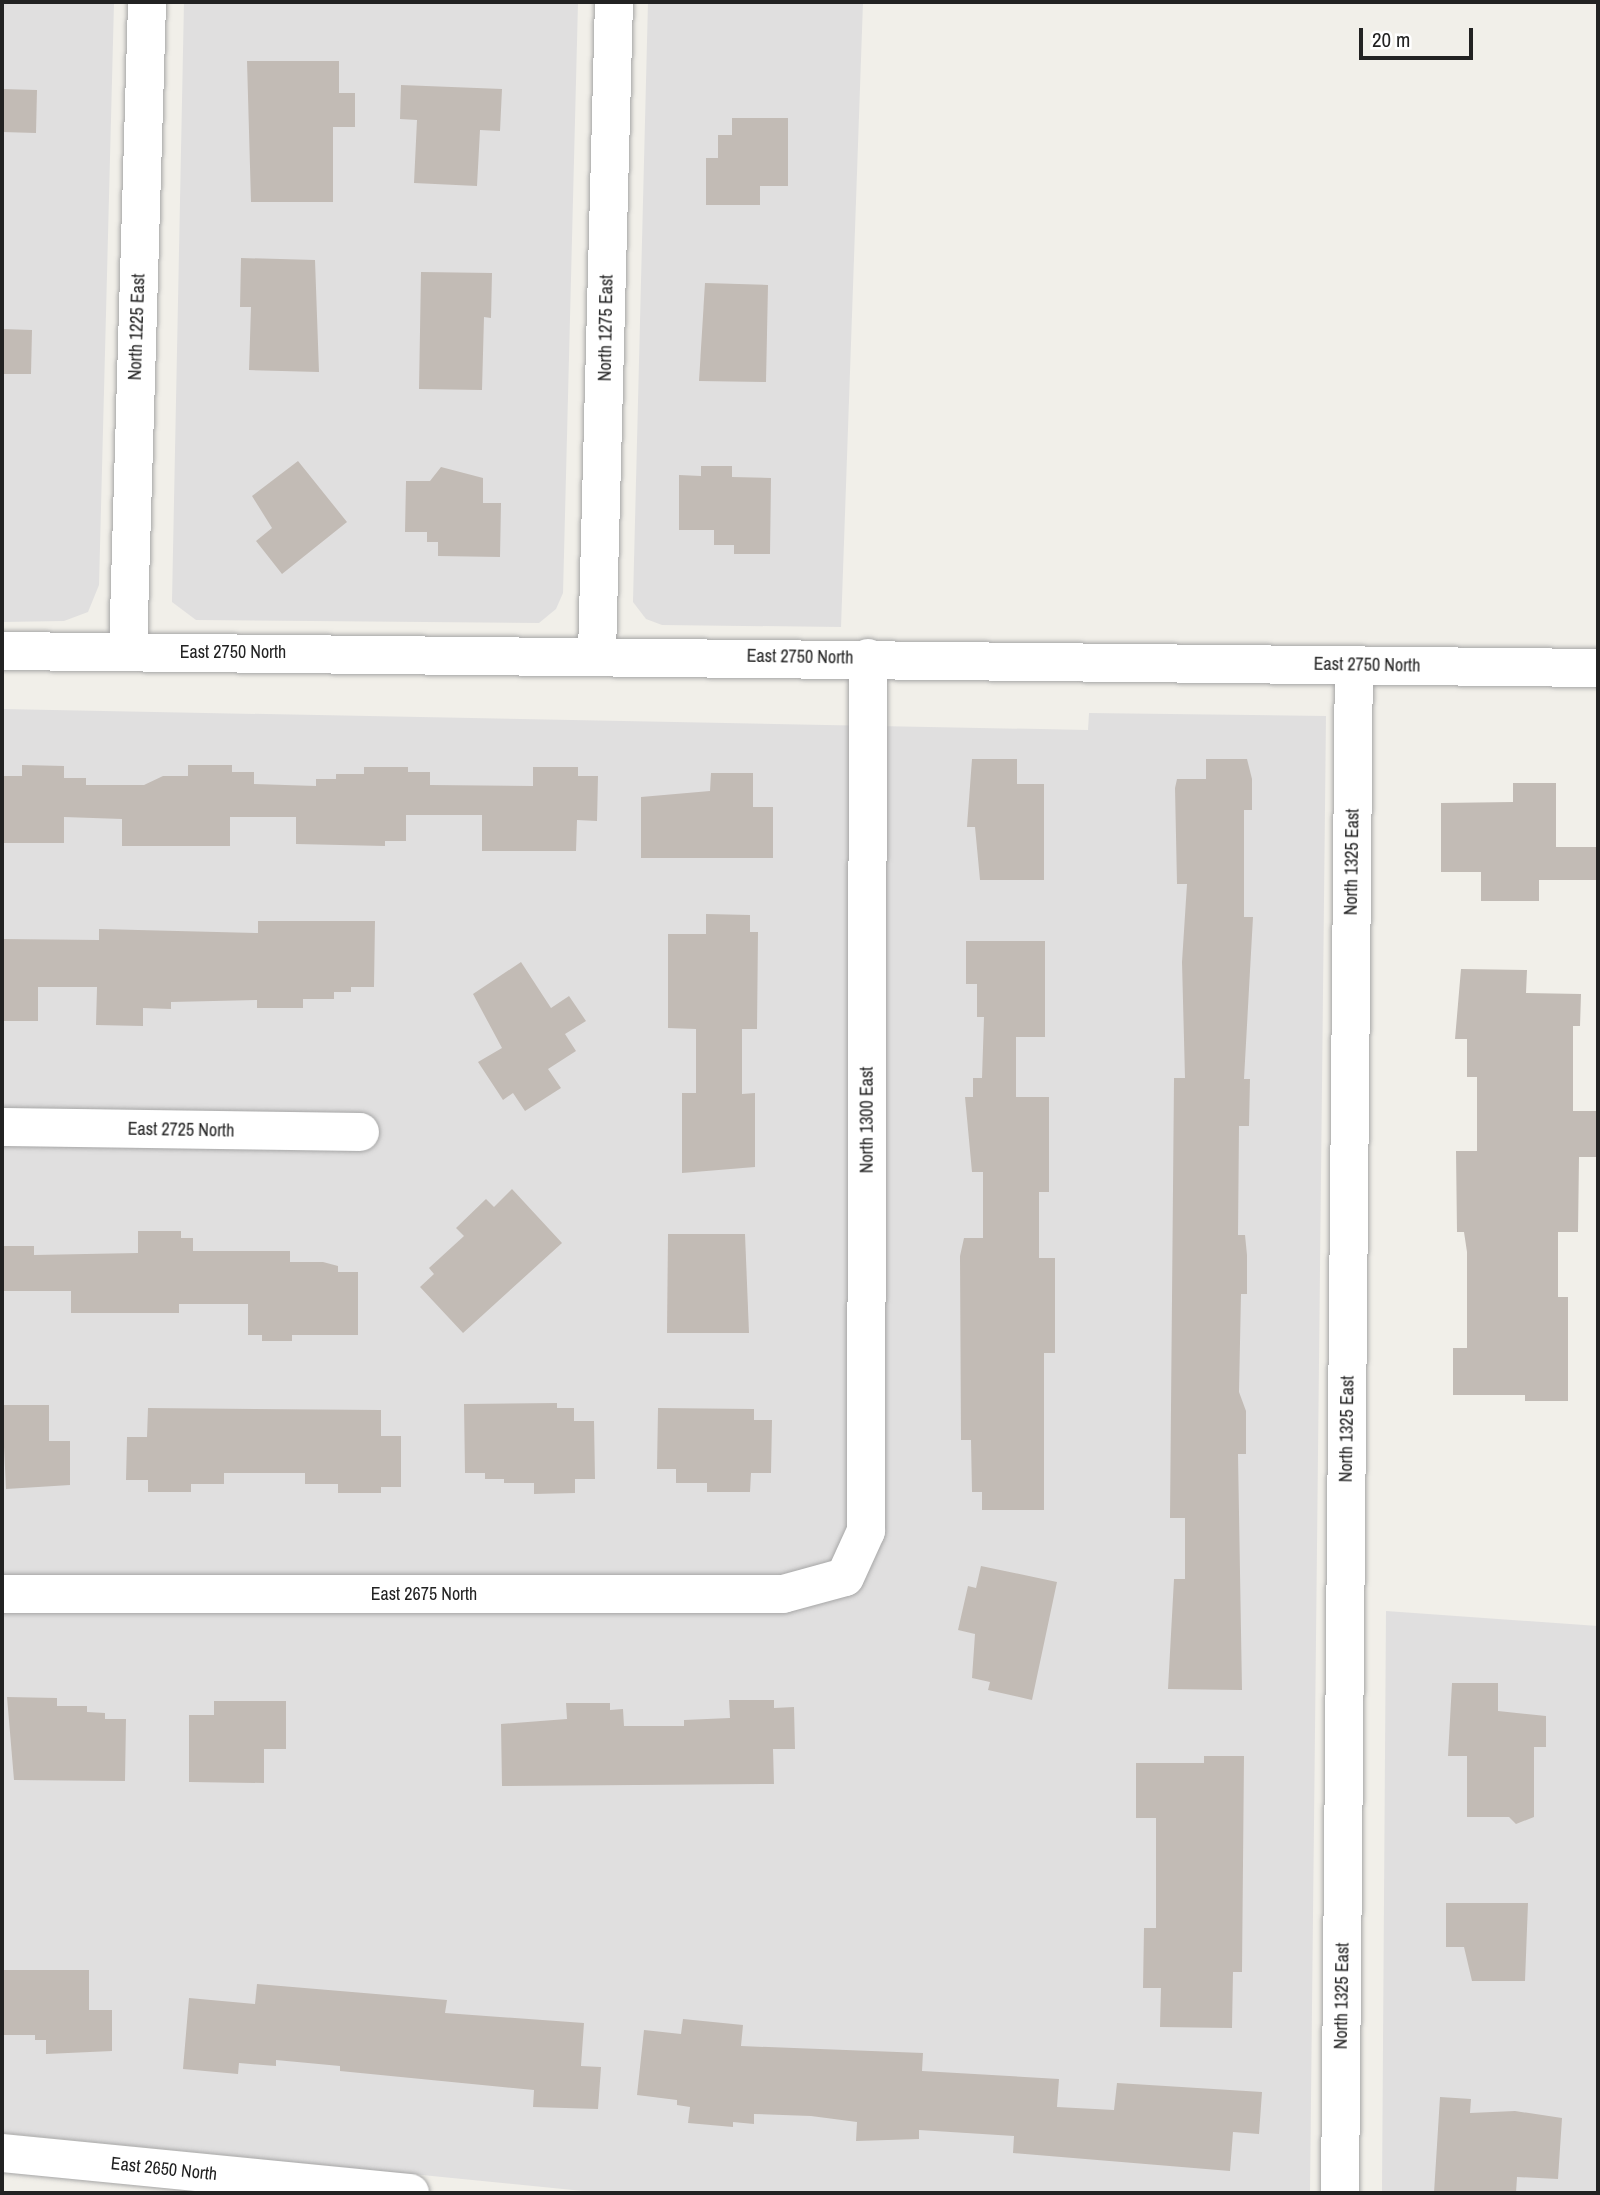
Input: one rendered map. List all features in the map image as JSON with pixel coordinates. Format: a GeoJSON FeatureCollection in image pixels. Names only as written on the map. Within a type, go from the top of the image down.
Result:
{"type":"FeatureCollection","features":[{"type":"Feature","properties":{"kind":"street","name":"North 1225 East"},"geometry":{"type":"LineString","coordinates":[[128,652],[147,2]]}},
{"type":"Feature","properties":{"kind":"street","name":"North 1275 East"},"geometry":{"type":"LineString","coordinates":[[597,654],[614,2]]}},
{"type":"Feature","properties":{"kind":"street","name":"East 2750 North"},"geometry":{"type":"LineString","coordinates":[[2,652],[597,654],[1598,668]]}},
{"type":"Feature","properties":{"kind":"street","name":"North 1300 East"},"geometry":{"type":"LineString","coordinates":[[845,1577],[866,1531],[868,658]]}},
{"type":"Feature","properties":{"kind":"street","name":"North 1325 East"},"geometry":{"type":"LineString","coordinates":[[1340,2193],[1354,665]]}},
{"type":"Feature","properties":{"kind":"street","name":"East 2725 North"},"geometry":{"type":"LineString","coordinates":[[2,1127],[360,1132]]}},
{"type":"Feature","properties":{"kind":"street","name":"East 2675 North"},"geometry":{"type":"LineString","coordinates":[[2,1594],[783,1594],[845,1577]]}},
{"type":"Feature","properties":{"kind":"street","name":"East 2650 North"},"geometry":{"type":"LineString","coordinates":[[2,2153],[410,2193]]}},
{"type":"Feature","properties":{"kind":"shaded area"},"geometry":{"type":"Polygon","coordinates":[[[2,2],[114,2],[99,585],[88,612],[64,621],[2,622],[2,2]]]}},
{"type":"Feature","properties":{"kind":"shaded area"},"geometry":{"type":"Polygon","coordinates":[[[184,2],[578,2],[563,593],[556,609],[539,623],[196,620],[172,602],[184,2]]]}},
{"type":"Feature","properties":{"kind":"shaded area"},"geometry":{"type":"Polygon","coordinates":[[[648,2],[863,2],[841,627],[662,625],[646,619],[633,602],[648,2]]]}},
{"type":"Feature","properties":{"kind":"shaded area"},"geometry":{"type":"Polygon","coordinates":[[[2,709],[1088,730],[1089,713],[1326,716],[1310,2193],[603,2193],[2,2133],[2,709]]]}},
{"type":"Feature","properties":{"kind":"shaded area"},"geometry":{"type":"Polygon","coordinates":[[[1386,1611],[1598,1626],[1598,2193],[1382,2193],[1386,1611]]]}},
{"type":"Feature","properties":{"kind":"building"},"geometry":{"type":"Polygon","coordinates":[[[247,61],[339,61],[339,93],[355,93],[355,127],[333,127],[333,202],[251,202],[247,61]]]}},
{"type":"Feature","properties":{"kind":"building"},"geometry":{"type":"Polygon","coordinates":[[[401,85],[502,89],[500,131],[480,130],[477,186],[414,183],[417,120],[400,119],[401,85]]]}},
{"type":"Feature","properties":{"kind":"building"},"geometry":{"type":"Polygon","coordinates":[[[2,89],[37,90],[36,133],[2,132],[2,89]]]}},
{"type":"Feature","properties":{"kind":"building"},"geometry":{"type":"Polygon","coordinates":[[[732,118],[788,118],[788,186],[760,186],[760,205],[706,205],[706,158],[718,158],[718,135],[732,135],[732,118]]]}},
{"type":"Feature","properties":{"kind":"building"},"geometry":{"type":"Polygon","coordinates":[[[241,258],[315,260],[319,372],[249,370],[251,307],[240,307],[241,258]]]}},
{"type":"Feature","properties":{"kind":"building"},"geometry":{"type":"Polygon","coordinates":[[[421,272],[492,273],[491,318],[484,317],[482,390],[419,389],[421,272]]]}},
{"type":"Feature","properties":{"kind":"building"},"geometry":{"type":"Polygon","coordinates":[[[705,283],[768,285],[766,382],[699,381],[705,283]]]}},
{"type":"Feature","properties":{"kind":"building"},"geometry":{"type":"Polygon","coordinates":[[[2,329],[32,330],[31,374],[2,374],[2,329]]]}},
{"type":"Feature","properties":{"kind":"building"},"geometry":{"type":"Polygon","coordinates":[[[298,461],[347,522],[282,574],[256,541],[272,528],[252,496],[298,461]]]}},
{"type":"Feature","properties":{"kind":"building"},"geometry":{"type":"Polygon","coordinates":[[[701,466],[732,466],[732,477],[771,478],[770,554],[734,554],[734,545],[714,545],[714,530],[679,530],[679,475],[701,476],[701,466]]]}},
{"type":"Feature","properties":{"kind":"building"},"geometry":{"type":"Polygon","coordinates":[[[441,467],[483,478],[483,503],[501,503],[500,557],[438,556],[438,542],[427,542],[427,532],[405,532],[406,481],[430,481],[441,467]]]}},
{"type":"Feature","properties":{"kind":"building"},"geometry":{"type":"Polygon","coordinates":[[[972,759],[1017,759],[1017,784],[1044,784],[1044,880],[980,880],[975,827],[967,827],[972,759]]]}},
{"type":"Feature","properties":{"kind":"building"},"geometry":{"type":"Polygon","coordinates":[[[1206,759],[1247,759],[1252,779],[1252,810],[1244,810],[1244,917],[1253,917],[1244,1079],[1250,1079],[1249,1126],[1239,1126],[1238,1235],[1245,1235],[1247,1255],[1247,1294],[1241,1294],[1239,1392],[1246,1411],[1246,1454],[1238,1454],[1242,1690],[1168,1689],[1174,1579],[1185,1579],[1185,1518],[1170,1518],[1174,1078],[1185,1078],[1182,962],[1187,884],[1177,884],[1175,788],[1177,779],[1206,779],[1206,759]]]}},
{"type":"Feature","properties":{"kind":"building"},"geometry":{"type":"Polygon","coordinates":[[[22,765],[64,766],[64,778],[86,778],[86,785],[144,785],[163,776],[188,776],[188,765],[232,765],[232,772],[254,772],[254,784],[316,786],[316,779],[336,779],[336,774],[364,774],[364,767],[408,767],[408,772],[430,772],[430,785],[533,786],[533,767],[578,767],[578,776],[598,776],[597,821],[577,820],[576,851],[482,851],[482,815],[406,815],[406,841],[385,841],[385,846],[296,844],[296,817],[230,817],[230,846],[122,846],[122,819],[64,817],[64,843],[2,843],[2,776],[22,776],[22,765]]]}},
{"type":"Feature","properties":{"kind":"building"},"geometry":{"type":"Polygon","coordinates":[[[711,773],[753,773],[753,807],[773,807],[773,858],[641,858],[641,797],[710,791],[711,773]]]}},
{"type":"Feature","properties":{"kind":"building"},"geometry":{"type":"Polygon","coordinates":[[[1513,783],[1556,783],[1556,847],[1598,847],[1598,880],[1539,880],[1539,901],[1481,901],[1481,872],[1441,872],[1441,803],[1513,802],[1513,783]]]}},
{"type":"Feature","properties":{"kind":"building"},"geometry":{"type":"Polygon","coordinates":[[[706,914],[750,915],[750,932],[758,932],[757,1029],[742,1029],[742,1094],[755,1093],[755,1167],[682,1173],[682,1093],[696,1093],[696,1029],[668,1028],[668,934],[706,934],[706,914]]]}},
{"type":"Feature","properties":{"kind":"building"},"geometry":{"type":"Polygon","coordinates":[[[258,921],[375,921],[374,987],[351,987],[351,992],[334,992],[334,999],[303,999],[303,1008],[257,1008],[257,1000],[171,1002],[171,1009],[143,1008],[143,1026],[96,1025],[97,987],[38,987],[38,1021],[2,1021],[2,939],[99,940],[99,929],[258,933],[258,921]]]}},
{"type":"Feature","properties":{"kind":"building"},"geometry":{"type":"Polygon","coordinates":[[[966,941],[1045,941],[1045,1037],[1016,1037],[1016,1097],[1049,1097],[1049,1192],[1039,1192],[1039,1258],[1055,1258],[1055,1353],[1044,1353],[1044,1510],[982,1510],[982,1492],[972,1492],[971,1440],[961,1440],[960,1256],[964,1238],[983,1238],[983,1172],[972,1172],[965,1097],[973,1097],[973,1078],[982,1078],[984,1017],[977,1017],[977,984],[966,984],[966,941]]]}},
{"type":"Feature","properties":{"kind":"building"},"geometry":{"type":"Polygon","coordinates":[[[521,962],[551,1008],[569,996],[586,1021],[565,1034],[576,1051],[548,1069],[561,1088],[525,1111],[513,1093],[503,1100],[478,1062],[502,1048],[473,994],[521,962]]]}},
{"type":"Feature","properties":{"kind":"building"},"geometry":{"type":"Polygon","coordinates":[[[1461,969],[1527,970],[1526,993],[1581,994],[1580,1026],[1573,1026],[1573,1111],[1598,1111],[1598,1157],[1579,1157],[1578,1232],[1558,1232],[1558,1297],[1568,1297],[1568,1401],[1525,1401],[1525,1395],[1453,1395],[1453,1348],[1467,1348],[1467,1252],[1464,1232],[1457,1232],[1456,1151],[1477,1151],[1477,1077],[1467,1077],[1467,1039],[1455,1039],[1461,969]]]}},
{"type":"Feature","properties":{"kind":"building"},"geometry":{"type":"Polygon","coordinates":[[[512,1189],[562,1243],[463,1333],[420,1287],[434,1274],[429,1268],[464,1236],[456,1228],[486,1199],[494,1207],[512,1189]]]}},
{"type":"Feature","properties":{"kind":"building"},"geometry":{"type":"Polygon","coordinates":[[[138,1231],[181,1231],[181,1238],[193,1238],[193,1251],[290,1251],[290,1262],[323,1262],[338,1266],[338,1272],[358,1272],[358,1335],[292,1335],[292,1341],[262,1341],[262,1335],[248,1335],[248,1304],[179,1304],[179,1313],[71,1313],[71,1291],[2,1291],[2,1246],[34,1246],[34,1255],[138,1253],[138,1231]]]}},
{"type":"Feature","properties":{"kind":"building"},"geometry":{"type":"Polygon","coordinates":[[[668,1234],[745,1234],[749,1333],[667,1333],[668,1234]]]}},
{"type":"Feature","properties":{"kind":"building"},"geometry":{"type":"Polygon","coordinates":[[[557,1403],[557,1408],[574,1408],[574,1421],[594,1421],[595,1479],[575,1479],[575,1493],[534,1494],[534,1483],[504,1483],[504,1479],[485,1479],[485,1473],[465,1473],[464,1404],[557,1403]]]}},
{"type":"Feature","properties":{"kind":"building"},"geometry":{"type":"Polygon","coordinates":[[[2,1405],[49,1405],[49,1441],[70,1441],[70,1485],[6,1489],[2,1405]]]}},
{"type":"Feature","properties":{"kind":"building"},"geometry":{"type":"Polygon","coordinates":[[[148,1408],[381,1410],[381,1436],[401,1436],[401,1487],[381,1487],[381,1493],[338,1493],[338,1484],[305,1484],[305,1473],[224,1473],[224,1484],[191,1484],[191,1492],[148,1492],[148,1480],[126,1480],[127,1437],[147,1437],[148,1408]]]}},
{"type":"Feature","properties":{"kind":"building"},"geometry":{"type":"Polygon","coordinates":[[[658,1408],[754,1409],[754,1420],[772,1420],[771,1473],[751,1473],[750,1492],[707,1492],[707,1483],[676,1483],[676,1469],[657,1469],[658,1408]]]}},
{"type":"Feature","properties":{"kind":"building"},"geometry":{"type":"Polygon","coordinates":[[[981,1566],[1057,1582],[1032,1700],[988,1690],[990,1682],[972,1678],[975,1634],[958,1630],[968,1586],[976,1588],[981,1566]]]}},
{"type":"Feature","properties":{"kind":"building"},"geometry":{"type":"Polygon","coordinates":[[[1452,1683],[1498,1683],[1498,1711],[1546,1716],[1546,1747],[1534,1747],[1534,1817],[1516,1824],[1509,1817],[1467,1817],[1467,1756],[1448,1756],[1452,1683]]]}},
{"type":"Feature","properties":{"kind":"building"},"geometry":{"type":"Polygon","coordinates":[[[7,1697],[57,1698],[57,1706],[87,1706],[87,1712],[105,1713],[105,1719],[126,1719],[125,1781],[14,1780],[7,1697]]]}},
{"type":"Feature","properties":{"kind":"building"},"geometry":{"type":"Polygon","coordinates":[[[729,1700],[774,1700],[774,1708],[794,1707],[795,1749],[773,1749],[774,1784],[502,1786],[501,1724],[567,1719],[566,1703],[610,1703],[610,1710],[623,1709],[624,1726],[684,1726],[684,1720],[730,1718],[729,1700]]]}},
{"type":"Feature","properties":{"kind":"building"},"geometry":{"type":"Polygon","coordinates":[[[214,1701],[286,1701],[286,1749],[264,1749],[264,1783],[189,1782],[189,1715],[214,1715],[214,1701]]]}},
{"type":"Feature","properties":{"kind":"building"},"geometry":{"type":"Polygon","coordinates":[[[1204,1756],[1244,1756],[1242,1972],[1233,1972],[1232,2028],[1160,2027],[1161,1988],[1143,1988],[1144,1928],[1156,1928],[1156,1818],[1136,1818],[1136,1763],[1204,1763],[1204,1756]]]}},
{"type":"Feature","properties":{"kind":"building"},"geometry":{"type":"Polygon","coordinates":[[[1446,1903],[1528,1903],[1525,1981],[1472,1981],[1464,1947],[1446,1947],[1446,1903]]]}},
{"type":"Feature","properties":{"kind":"building"},"geometry":{"type":"Polygon","coordinates":[[[2,1970],[89,1970],[89,2010],[112,2010],[112,2051],[46,2054],[46,2040],[35,2040],[35,2035],[2,2035],[2,1970]]]}},
{"type":"Feature","properties":{"kind":"building"},"geometry":{"type":"Polygon","coordinates":[[[257,1984],[447,2000],[445,2013],[584,2023],[581,2066],[601,2067],[598,2109],[533,2107],[534,2090],[340,2071],[340,2066],[276,2060],[276,2066],[239,2063],[238,2074],[183,2069],[189,1998],[255,2004],[257,1984]]]}},
{"type":"Feature","properties":{"kind":"building"},"geometry":{"type":"Polygon","coordinates":[[[683,2019],[743,2025],[741,2046],[923,2053],[922,2071],[1059,2079],[1057,2107],[1114,2110],[1117,2083],[1262,2092],[1259,2134],[1233,2132],[1230,2171],[1013,2153],[1014,2136],[919,2130],[919,2139],[856,2141],[857,2122],[811,2116],[754,2114],[754,2124],[733,2122],[733,2127],[688,2123],[690,2107],[677,2105],[677,2100],[637,2095],[644,2030],[681,2034],[683,2019]]]}},
{"type":"Feature","properties":{"kind":"building"},"geometry":{"type":"Polygon","coordinates":[[[1440,2097],[1471,2099],[1470,2113],[1515,2111],[1562,2118],[1558,2179],[1517,2177],[1516,2193],[1434,2193],[1440,2097]]]}}]}
